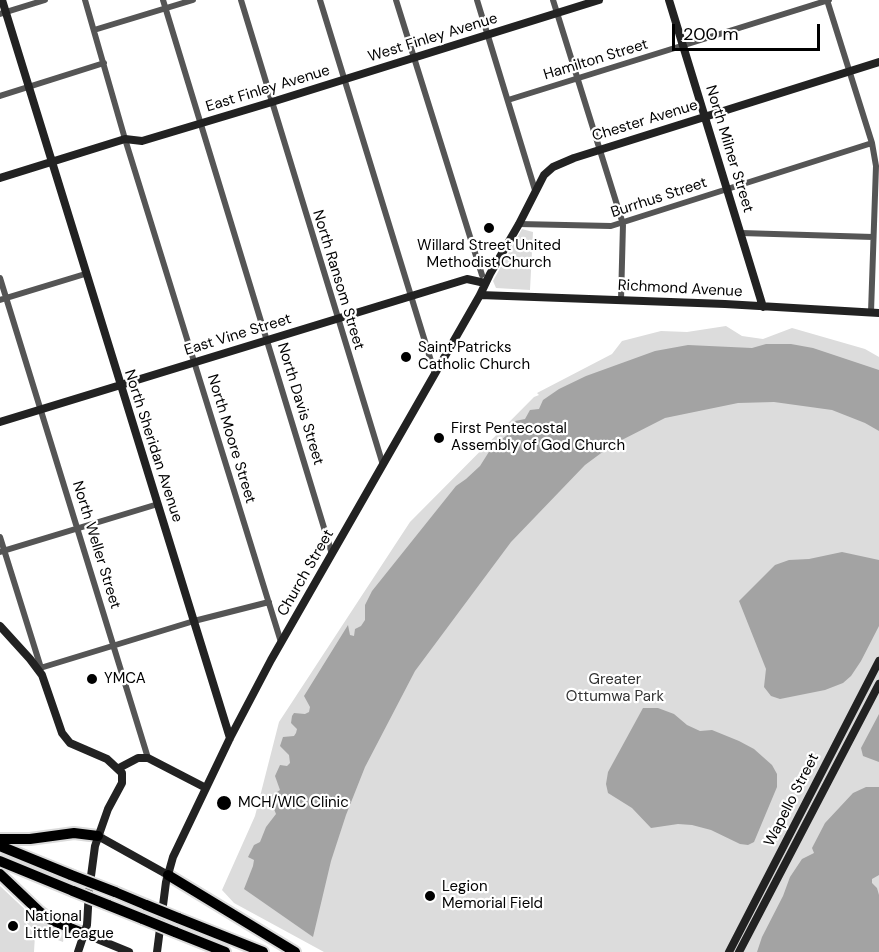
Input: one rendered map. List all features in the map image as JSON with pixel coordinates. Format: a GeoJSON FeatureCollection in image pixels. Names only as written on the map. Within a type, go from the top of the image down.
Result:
{"type":"FeatureCollection","features":[{"type":"Feature","properties":{"kind":"highway"},"geometry":{"type":"LineString","coordinates":[[0,839],[30,839],[74,832],[98,836]]}},
{"type":"Feature","properties":{"kind":"highway"},"geometry":{"type":"LineString","coordinates":[[0,846],[263,952]]}},
{"type":"Feature","properties":{"kind":"highway"},"geometry":{"type":"LineString","coordinates":[[0,861],[225,952]]}},
{"type":"Feature","properties":{"kind":"highway"},"geometry":{"type":"LineString","coordinates":[[0,874],[51,920],[85,934]]}},
{"type":"Feature","properties":{"kind":"highway"},"geometry":{"type":"LineString","coordinates":[[168,875],[295,952]]}},
{"type":"Feature","properties":{"kind":"main road","name":"North Sheridan Avenue"},"geometry":{"type":"LineString","coordinates":[[2,0],[3,13],[230,738]]}},
{"type":"Feature","properties":{"kind":"main road","name":"West Finley Avenue"},"geometry":{"type":"LineString","coordinates":[[344,80],[598,0]]}},
{"type":"Feature","properties":{"kind":"main road","name":"North Milner Street"},"geometry":{"type":"LineString","coordinates":[[669,0],[763,307]]}},
{"type":"Feature","properties":{"kind":"main road","name":"Chester Avenue"},"geometry":{"type":"LineString","coordinates":[[519,224],[544,176],[553,167],[598,150],[879,62]]}},
{"type":"Feature","properties":{"kind":"main road","name":"East Finley Avenue"},"geometry":{"type":"LineString","coordinates":[[142,141],[344,80]]}},
{"type":"Feature","properties":{"kind":"main road"},"geometry":{"type":"LineString","coordinates":[[0,178],[126,139],[142,141]]}},
{"type":"Feature","properties":{"kind":"main road","name":"Church Street"},"geometry":{"type":"LineString","coordinates":[[157,952],[172,857],[230,738],[480,295],[483,279],[519,224]]}},
{"type":"Feature","properties":{"kind":"main road","name":"East Vine Street"},"geometry":{"type":"LineString","coordinates":[[0,422],[467,279],[483,279]]}},
{"type":"Feature","properties":{"kind":"main road","name":"Richmond Avenue"},"geometry":{"type":"LineString","coordinates":[[480,295],[875,313]]}},
{"type":"Feature","properties":{"kind":"main road"},"geometry":{"type":"LineString","coordinates":[[0,626],[39,669],[62,733],[70,743],[107,759],[122,773],[122,783],[108,809],[92,859],[87,925],[78,952]]}},
{"type":"Feature","properties":{"kind":"main road","name":"Wapello Street"},"geometry":{"type":"LineString","coordinates":[[729,952],[879,661]]}},
{"type":"Feature","properties":{"kind":"main road","name":"Wapello Street"},"geometry":{"type":"LineString","coordinates":[[739,952],[879,684]]}},
{"type":"Feature","properties":{"kind":"main road"},"geometry":{"type":"LineString","coordinates":[[119,768],[138,758],[148,758],[206,788]]}},
{"type":"Feature","properties":{"kind":"main road"},"geometry":{"type":"LineString","coordinates":[[98,836],[168,875]]}},
{"type":"Feature","properties":{"kind":"main road"},"geometry":{"type":"LineString","coordinates":[[85,934],[129,952]]}},
{"type":"Feature","properties":{"kind":"street"},"geometry":{"type":"LineString","coordinates":[[3,13],[45,0]]}},
{"type":"Feature","properties":{"kind":"street","name":"North Moore Street"},"geometry":{"type":"LineString","coordinates":[[85,0],[129,152],[282,643]]}},
{"type":"Feature","properties":{"kind":"street","name":"North Davis Street"},"geometry":{"type":"LineString","coordinates":[[163,0],[333,555]]}},
{"type":"Feature","properties":{"kind":"street"},"geometry":{"type":"LineString","coordinates":[[94,30],[193,0]]}},
{"type":"Feature","properties":{"kind":"street","name":"North Ransom Street"},"geometry":{"type":"LineString","coordinates":[[241,0],[383,465]]}},
{"type":"Feature","properties":{"kind":"street"},"geometry":{"type":"LineString","coordinates":[[320,0],[435,375]]}},
{"type":"Feature","properties":{"kind":"street"},"geometry":{"type":"LineString","coordinates":[[396,0],[483,279]]}},
{"type":"Feature","properties":{"kind":"street"},"geometry":{"type":"LineString","coordinates":[[477,0],[536,190]]}},
{"type":"Feature","properties":{"kind":"street"},"geometry":{"type":"LineString","coordinates":[[553,0],[623,224],[621,300]]}},
{"type":"Feature","properties":{"kind":"street"},"geometry":{"type":"LineString","coordinates":[[828,0],[872,143],[876,166],[875,313]]}},
{"type":"Feature","properties":{"kind":"street","name":"Hamilton Street"},"geometry":{"type":"LineString","coordinates":[[508,100],[828,0]]}},
{"type":"Feature","properties":{"kind":"street"},"geometry":{"type":"LineString","coordinates":[[0,96],[104,63]]}},
{"type":"Feature","properties":{"kind":"street"},"geometry":{"type":"LineString","coordinates":[[129,152],[142,141]]}},
{"type":"Feature","properties":{"kind":"street","name":"Burrhus Street"},"geometry":{"type":"LineString","coordinates":[[519,224],[598,227],[623,224],[727,188],[872,143]]}},
{"type":"Feature","properties":{"kind":"street"},"geometry":{"type":"LineString","coordinates":[[741,232],[875,235]]}},
{"type":"Feature","properties":{"kind":"street"},"geometry":{"type":"LineString","coordinates":[[3,299],[85,274]]}},
{"type":"Feature","properties":{"kind":"street","name":"North Weller Street"},"geometry":{"type":"LineString","coordinates":[[0,278],[3,299],[40,409],[148,758]]}},
{"type":"Feature","properties":{"kind":"street"},"geometry":{"type":"LineString","coordinates":[[2,552],[158,504]]}},
{"type":"Feature","properties":{"kind":"street"},"geometry":{"type":"LineString","coordinates":[[0,537],[2,552],[39,669],[194,621],[269,602]]}},
{"type":"Feature","properties":{"kind":"green space"},"geometry":{"type":"Polygon","coordinates":[[[522,229],[533,232],[530,290],[496,288],[493,281],[522,229]]]}},
{"type":"Feature","properties":{"kind":"green space","name":"Greater Ottumwa Park"},"geometry":{"type":"Polygon","coordinates":[[[726,326],[742,336],[763,339],[792,328],[865,349],[879,357],[879,952],[324,952],[234,903],[222,890],[255,816],[279,722],[410,522],[534,397],[539,395],[537,393],[612,354],[622,341],[661,331],[687,332],[726,326]]]}},
{"type":"Feature","properties":{"kind":"green space"},"geometry":{"type":"Polygon","coordinates":[[[0,886],[32,916],[44,924],[65,932],[63,942],[37,932],[23,920],[35,935],[34,952],[0,952],[0,886]]]}},
{"type":"Feature","properties":{"kind":"shaded area"},"geometry":{"type":"Polygon","coordinates":[[[766,344],[791,344],[813,348],[879,370],[879,431],[832,410],[774,402],[738,403],[665,418],[612,445],[585,465],[511,542],[415,671],[365,767],[346,815],[331,861],[313,937],[244,889],[254,860],[248,857],[254,845],[260,842],[266,827],[276,814],[267,803],[267,799],[280,790],[275,776],[280,765],[287,766],[290,763],[289,755],[280,746],[283,737],[294,736],[296,733],[297,729],[291,723],[292,716],[294,713],[309,712],[310,707],[304,696],[348,625],[350,635],[354,636],[355,629],[365,620],[365,605],[372,591],[456,486],[480,466],[492,447],[511,432],[512,424],[525,419],[530,410],[539,409],[543,400],[559,389],[586,376],[655,351],[688,345],[752,348],[766,344]]]}},
{"type":"Feature","properties":{"kind":"shaded area"},"geometry":{"type":"Polygon","coordinates":[[[842,552],[879,560],[879,626],[861,661],[843,683],[825,690],[780,699],[771,696],[764,687],[766,669],[739,601],[775,565],[789,560],[809,559],[842,552]]]}},
{"type":"Feature","properties":{"kind":"shaded area"},"geometry":{"type":"Polygon","coordinates":[[[643,708],[658,708],[674,714],[687,725],[700,731],[712,730],[739,741],[754,749],[772,765],[777,774],[777,787],[754,842],[748,845],[740,844],[711,830],[692,825],[678,824],[651,828],[632,808],[608,793],[606,784],[608,772],[643,708]]]}},
{"type":"Feature","properties":{"kind":"shaded area"},"geometry":{"type":"Polygon","coordinates":[[[879,714],[879,762],[863,756],[861,748],[879,714]]]}},
{"type":"Feature","properties":{"kind":"shaded area"},"geometry":{"type":"Polygon","coordinates":[[[866,787],[879,787],[879,875],[872,879],[872,883],[879,895],[879,952],[757,952],[790,877],[802,859],[814,853],[812,848],[825,823],[853,793],[866,787]]]}},
{"type":"Feature","properties":{"kind":"place","name":"Willard Street United Methodist Church"},"geometry":{"type":"Point","coordinates":[489,228]}},
{"type":"Feature","properties":{"kind":"place","name":"Saint Patricks Catholic Church"},"geometry":{"type":"Point","coordinates":[406,357]}},
{"type":"Feature","properties":{"kind":"place","name":"First Pentecostal Assembly of God Church"},"geometry":{"type":"Point","coordinates":[439,438]}},
{"type":"Feature","properties":{"kind":"place","name":"YMCA"},"geometry":{"type":"Point","coordinates":[92,679]}},
{"type":"Feature","properties":{"kind":"place","name":"MCH/WIC Clinic"},"geometry":{"type":"Point","coordinates":[224,803]}},
{"type":"Feature","properties":{"kind":"place","name":"Legion Memorial Field"},"geometry":{"type":"Point","coordinates":[430,896]}},
{"type":"Feature","properties":{"kind":"place","name":"National Little League"},"geometry":{"type":"Point","coordinates":[13,926]}}]}
